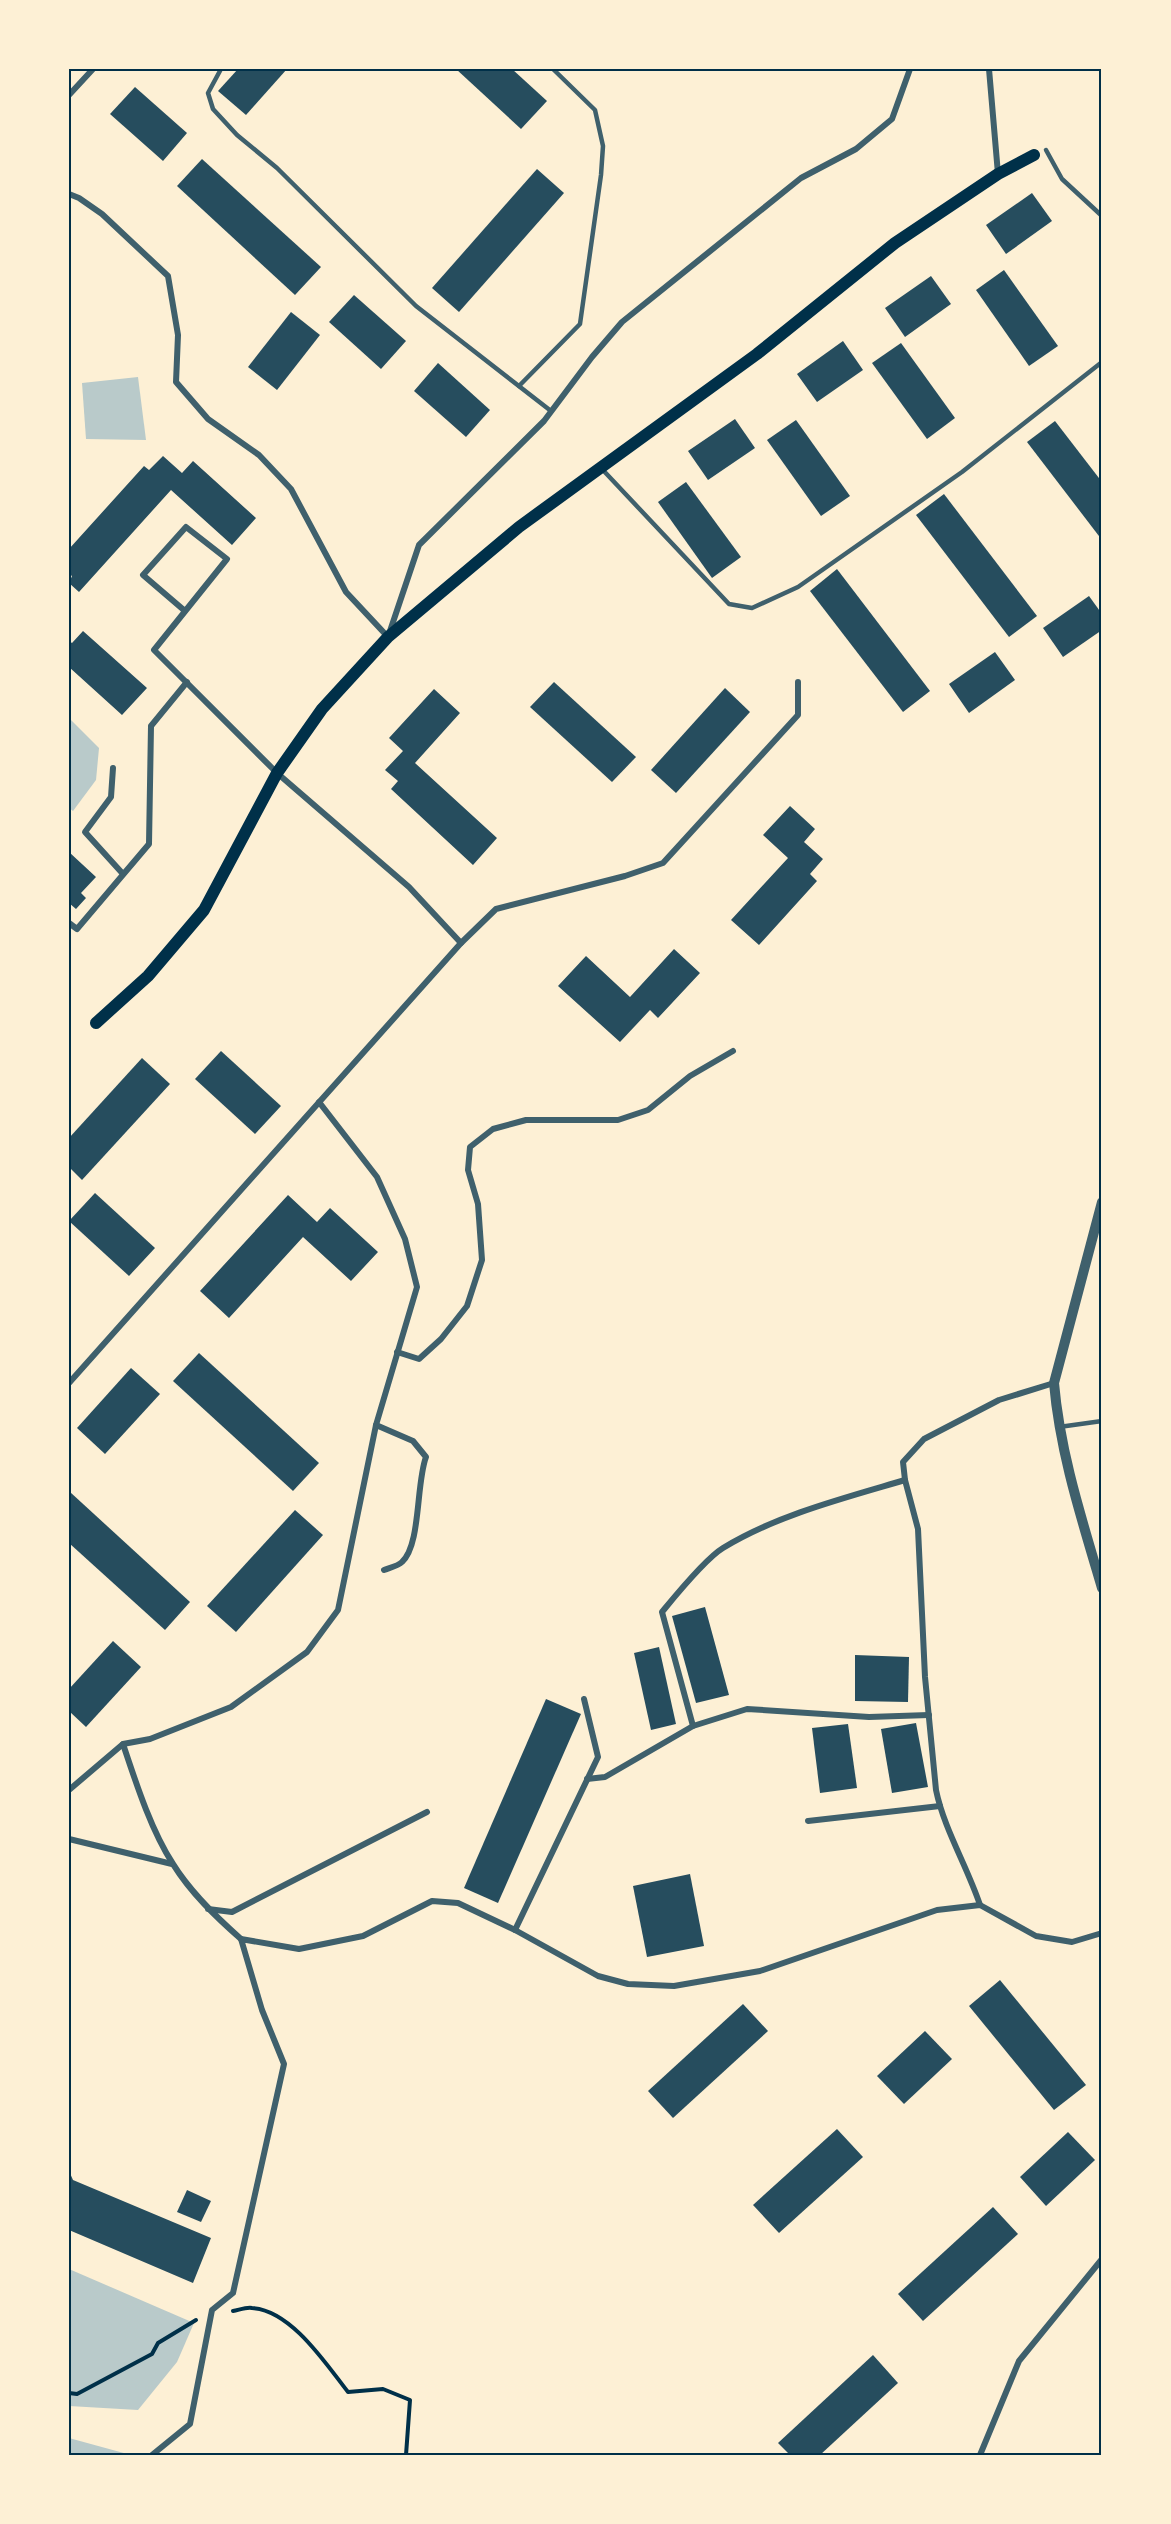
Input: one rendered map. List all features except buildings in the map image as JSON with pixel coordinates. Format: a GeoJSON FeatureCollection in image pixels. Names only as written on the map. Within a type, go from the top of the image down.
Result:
{"type":"FeatureCollection","features":[{"type":"Feature","properties":{"kind":"main road"},"geometry":{"type":"LineString","coordinates":[[96,1023],[148,976],[204,910],[277,773],[322,709],[388,637],[519,526],[757,354],[895,243],[998,174],[1040,152]]}},
{"type":"Feature","properties":{"kind":"street"},"geometry":{"type":"LineString","coordinates":[[69,95],[93,69]]}},
{"type":"Feature","properties":{"kind":"street"},"geometry":{"type":"LineString","coordinates":[[69,194],[102,214],[168,276],[178,334],[176,382],[208,419],[259,455],[291,489],[346,592],[388,637],[419,545],[551,411],[622,322],[801,178],[856,149],[892,118],[910,69]]}},
{"type":"Feature","properties":{"kind":"street"},"geometry":{"type":"LineString","coordinates":[[989,69],[998,174]]}},
{"type":"Feature","properties":{"kind":"street"},"geometry":{"type":"LineString","coordinates":[[185,611],[144,575],[186,527],[227,559],[154,650],[277,773],[409,887],[461,943]]}},
{"type":"Feature","properties":{"kind":"street"},"geometry":{"type":"LineString","coordinates":[[69,924],[77,929],[149,844],[151,726],[187,682]]}},
{"type":"Feature","properties":{"kind":"street"},"geometry":{"type":"LineString","coordinates":[[69,1383],[461,943],[496,909],[625,876],[663,863],[798,715],[798,682]]}},
{"type":"Feature","properties":{"kind":"street"},"geometry":{"type":"LineString","coordinates":[[113,768],[111,797],[85,832],[123,874]]}},
{"type":"Feature","properties":{"kind":"street"},"geometry":{"type":"LineString","coordinates":[[397,1352],[419,1359],[441,1338],[467,1306],[482,1260],[477,1204],[468,1170],[470,1147],[493,1130],[526,1120],[618,1120],[648,1110],[690,1076],[732,1051]]}},
{"type":"Feature","properties":{"kind":"street"},"geometry":{"type":"LineString","coordinates":[[69,1790],[123,1744],[150,1739],[231,1707],[307,1652],[338,1610],[376,1425],[417,1287],[405,1239],[377,1178],[319,1102]]}},
{"type":"Feature","properties":{"kind":"street"},"geometry":{"type":"LineString","coordinates":[[1102,1202],[1054,1383],[1059,1427],[1068,1472],[1102,1588]]}},
{"type":"Feature","properties":{"kind":"street"},"geometry":{"type":"LineString","coordinates":[[980,1905],[970,1875],[940,1806],[929,1715],[919,1597],[918,1529],[905,1480],[903,1462],[924,1439],[999,1400],[1054,1383]]}},
{"type":"Feature","properties":{"kind":"street"},"geometry":{"type":"LineString","coordinates":[[376,1425],[413,1441],[426,1457],[420,1473],[412,1544],[402,1563],[384,1569]]}},
{"type":"Feature","properties":{"kind":"street"},"geometry":{"type":"LineString","coordinates":[[693,1726],[662,1612],[673,1599],[721,1549],[767,1526],[846,1497],[905,1480]]}},
{"type":"Feature","properties":{"kind":"street"},"geometry":{"type":"LineString","coordinates":[[515,1930],[598,1757],[584,1699]]}},
{"type":"Feature","properties":{"kind":"street"},"geometry":{"type":"LineString","coordinates":[[587,1779],[605,1776],[693,1726],[747,1708],[868,1717],[929,1715]]}},
{"type":"Feature","properties":{"kind":"street"},"geometry":{"type":"LineString","coordinates":[[123,1744],[137,1788],[172,1864],[208,1910],[241,1939],[299,1949],[363,1936],[432,1901],[458,1903],[515,1930],[598,1976],[628,1984],[674,1986],[760,1971],[868,1936],[937,1910],[980,1905],[1036,1936],[1072,1942],[1102,1933]]}},
{"type":"Feature","properties":{"kind":"street"},"geometry":{"type":"LineString","coordinates":[[808,1821],[940,1806]]}},
{"type":"Feature","properties":{"kind":"street"},"geometry":{"type":"LineString","coordinates":[[208,1910],[232,1912],[427,1812]]}},
{"type":"Feature","properties":{"kind":"street"},"geometry":{"type":"LineString","coordinates":[[69,1839],[172,1864]]}},
{"type":"Feature","properties":{"kind":"street"},"geometry":{"type":"LineString","coordinates":[[152,2455],[190,2424],[212,2310],[233,2293],[284,2064],[262,2010],[241,1939]]}},
{"type":"Feature","properties":{"kind":"street"},"geometry":{"type":"LineString","coordinates":[[980,2455],[1019,2361],[1102,2259]]}},
{"type":"Feature","properties":{"kind":"lane"},"geometry":{"type":"LineString","coordinates":[[220,69],[208,93],[213,109],[237,135],[278,168],[416,306],[551,411]]}},
{"type":"Feature","properties":{"kind":"lane"},"geometry":{"type":"LineString","coordinates":[[519,386],[580,324],[601,175],[603,146],[595,110],[553,69]]}},
{"type":"Feature","properties":{"kind":"lane"},"geometry":{"type":"LineString","coordinates":[[1040,152],[1062,179],[1102,216]]}},
{"type":"Feature","properties":{"kind":"lane"},"geometry":{"type":"LineString","coordinates":[[600,467],[729,604],[752,608],[798,586],[962,472],[1102,362]]}},
{"type":"Feature","properties":{"kind":"lane"},"geometry":{"type":"LineString","coordinates":[[1059,1427],[1102,1421]]}},
{"type":"Feature","properties":{"kind":"path"},"geometry":{"type":"LineString","coordinates":[[231,2312],[252,2308],[275,2316],[301,2332],[348,2392],[383,2389],[410,2400],[406,2455]]}},
{"type":"Feature","properties":{"kind":"path"},"geometry":{"type":"LineString","coordinates":[[69,2393],[77,2394],[152,2354],[158,2343],[212,2310]]}},
{"type":"Feature","properties":{"kind":"shaded area"},"geometry":{"type":"Polygon","coordinates":[[[138,377],[146,440],[86,439],[82,383],[138,377]]]}},
{"type":"Feature","properties":{"kind":"shaded area"},"geometry":{"type":"Polygon","coordinates":[[[69,718],[99,748],[96,780],[73,811],[69,808],[69,718]]]}},
{"type":"Feature","properties":{"kind":"shaded area"},"geometry":{"type":"Polygon","coordinates":[[[69,2269],[194,2323],[177,2362],[138,2410],[69,2406],[69,2269]]]}},
{"type":"Feature","properties":{"kind":"shaded area"},"geometry":{"type":"Polygon","coordinates":[[[69,2438],[131,2455],[69,2455],[69,2438]]]}}]}
